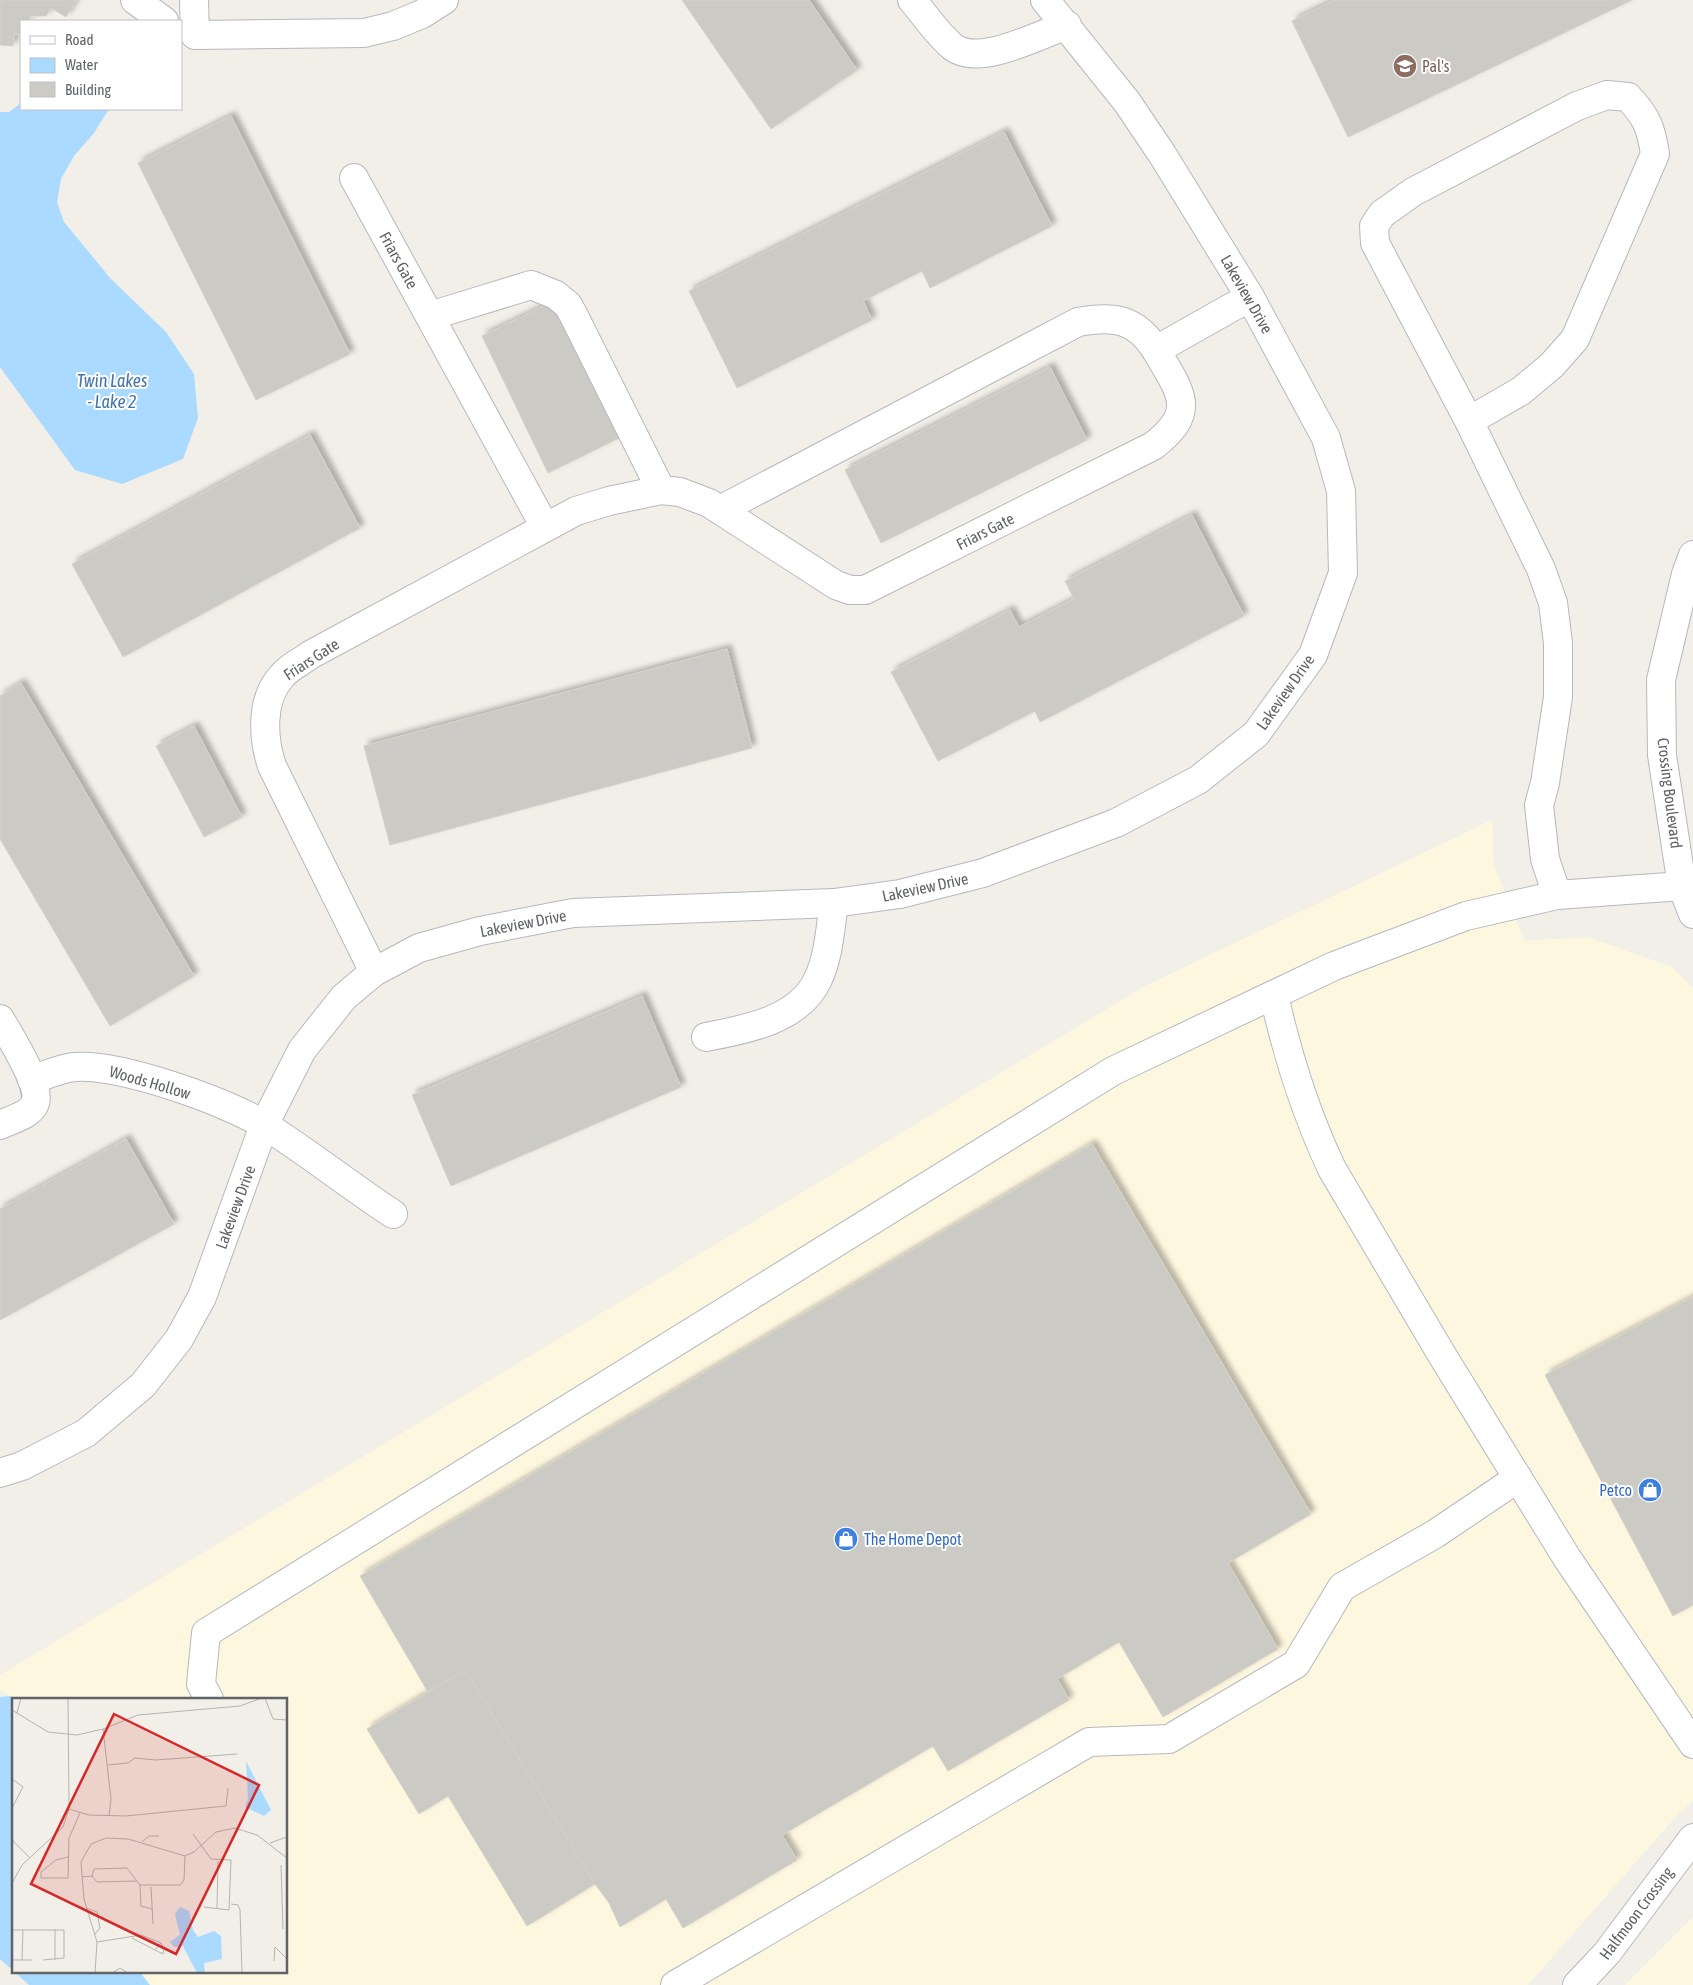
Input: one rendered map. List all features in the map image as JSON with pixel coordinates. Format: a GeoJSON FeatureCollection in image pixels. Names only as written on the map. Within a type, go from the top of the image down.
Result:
{"type":"FeatureCollection","features":[{"type":"Feature","properties":{"kind":"street"},"geometry":{"type":"LineString","coordinates":[[135,0],[163,20]]}},
{"type":"Feature","properties":{"kind":"street"},"geometry":{"type":"LineString","coordinates":[[194,0],[188,32],[364,33],[422,14],[444,0]]}},
{"type":"Feature","properties":{"kind":"street"},"geometry":{"type":"LineString","coordinates":[[912,0],[954,48],[967,54],[983,54],[996,51],[1067,25]]}},
{"type":"Feature","properties":{"kind":"street","name":"Lakeview Drive"},"geometry":{"type":"LineString","coordinates":[[0,1473],[22,1466],[86,1433],[143,1385],[179,1339],[202,1297],[264,1125],[302,1050],[344,998],[374,972],[419,948],[480,931],[573,913],[834,904],[900,894],[983,873],[1116,823],[1198,780],[1256,734],[1313,655],[1343,573],[1341,491],[1326,438],[1250,297],[1127,102],[1045,0]]}},
{"type":"Feature","properties":{"kind":"street"},"geometry":{"type":"LineString","coordinates":[[1469,421],[1521,390],[1552,365],[1574,339],[1655,154],[1649,125],[1643,112],[1628,97],[1607,95],[1578,106],[1413,192],[1382,214],[1374,226],[1375,243],[1469,421],[1542,569],[1553,603],[1558,643],[1558,698],[1545,783],[1539,805],[1545,859],[1558,895]]}},
{"type":"Feature","properties":{"kind":"street","name":"Friars Gate"},"geometry":{"type":"LineString","coordinates":[[354,178],[545,527]]}},
{"type":"Feature","properties":{"kind":"street"},"geometry":{"type":"LineString","coordinates":[[430,316],[531,285],[556,295],[568,305],[574,316],[661,490]]}},
{"type":"Feature","properties":{"kind":"street"},"geometry":{"type":"LineString","coordinates":[[1156,350],[1250,297]]}},
{"type":"Feature","properties":{"kind":"street","name":"Friars Gate"},"geometry":{"type":"LineString","coordinates":[[374,972],[272,766],[266,745],[264,726],[274,688],[281,676],[310,656],[576,511],[609,501],[661,490],[680,492],[695,497],[720,510],[836,585],[850,590],[865,590],[1153,446],[1169,434],[1179,420],[1182,404],[1177,387],[1148,337],[1132,324],[1115,319],[1098,318],[1078,322],[720,510]]}},
{"type":"Feature","properties":{"kind":"street","name":"Crossing Boulevard"},"geometry":{"type":"LineString","coordinates":[[1693,555],[1686,574],[1661,680],[1662,755],[1682,886],[1693,914]]}},
{"type":"Feature","properties":{"kind":"street"},"geometry":{"type":"LineString","coordinates":[[208,1698],[201,1684],[206,1633],[1114,1071],[1334,966],[1466,916],[1558,895],[1682,886]]}},
{"type":"Feature","properties":{"kind":"street"},"geometry":{"type":"LineString","coordinates":[[706,1037],[755,1028],[782,1014],[804,998],[818,981],[826,957],[834,904]]}},
{"type":"Feature","properties":{"kind":"street"},"geometry":{"type":"LineString","coordinates":[[1274,994],[1284,1039],[1320,1145],[1332,1169],[1567,1558],[1693,1744]]}},
{"type":"Feature","properties":{"kind":"street"},"geometry":{"type":"LineString","coordinates":[[0,1019],[36,1090],[35,1104],[31,1110],[0,1125]]}},
{"type":"Feature","properties":{"kind":"street","name":"Woods Hollow"},"geometry":{"type":"LineString","coordinates":[[32,1080],[74,1067],[108,1069],[165,1084],[215,1102],[264,1125],[393,1214]]}},
{"type":"Feature","properties":{"kind":"street"},"geometry":{"type":"LineString","coordinates":[[675,1985],[1089,1742],[1170,1739],[1296,1664],[1342,1587],[1435,1534],[1518,1478]]}},
{"type":"Feature","properties":{"kind":"street","name":"Halfmoon Crossing"},"geometry":{"type":"LineString","coordinates":[[1577,1985],[1607,1953],[1693,1838]]}},
{"type":"Feature","properties":{"kind":"shaded area"},"geometry":{"type":"Polygon","coordinates":[[[1492,820],[1494,865],[1525,941],[1588,937],[1672,967],[1693,988],[1693,1801],[1679,1813],[1528,1985],[150,1985],[140,1972],[288,1972],[288,1698],[13,1698],[0,1690],[0,1675],[1145,986],[1492,820]]]}},
{"type":"Feature","properties":{"kind":"shaded area"},"geometry":{"type":"Polygon","coordinates":[[[1693,1917],[1693,1985],[1625,1985],[1693,1917]]]}},
{"type":"Feature","properties":{"kind":"water","name":"Twin Lakes - Lake 2"},"geometry":{"type":"Polygon","coordinates":[[[20,104],[20,110],[108,110],[94,133],[74,156],[61,179],[57,202],[64,222],[111,279],[166,332],[194,374],[198,418],[183,459],[122,484],[75,470],[0,367],[0,112],[9,112],[20,104]]]}},
{"type":"Feature","properties":{"kind":"water"},"geometry":{"type":"Polygon","coordinates":[[[10,1696],[13,1698],[12,1970],[0,1959],[0,1697],[10,1696]]]}},
{"type":"Feature","properties":{"kind":"water"},"geometry":{"type":"Polygon","coordinates":[[[14,1972],[140,1972],[150,1985],[29,1985],[14,1972]]]}},
{"type":"Feature","properties":{"kind":"building"},"geometry":{"type":"Polygon","coordinates":[[[0,0],[76,0],[66,17],[51,8],[46,16],[30,16],[30,20],[20,20],[20,34],[14,34],[13,46],[0,45],[0,0]]]}},
{"type":"Feature","properties":{"kind":"building"},"geometry":{"type":"Polygon","coordinates":[[[682,0],[809,0],[857,70],[771,129],[682,0]]]}},
{"type":"Feature","properties":{"kind":"building"},"geometry":{"type":"Polygon","coordinates":[[[1335,0],[1632,0],[1348,137],[1292,21],[1335,0]]]}},
{"type":"Feature","properties":{"kind":"building"},"geometry":{"type":"Polygon","coordinates":[[[231,116],[350,354],[256,400],[138,163],[231,116]]]}},
{"type":"Feature","properties":{"kind":"building"},"geometry":{"type":"Polygon","coordinates":[[[1004,132],[1052,226],[930,288],[922,271],[863,301],[872,320],[737,388],[689,291],[1004,132]]]}},
{"type":"Feature","properties":{"kind":"building"},"geometry":{"type":"Polygon","coordinates":[[[555,301],[621,437],[548,473],[482,336],[555,301]]]}},
{"type":"Feature","properties":{"kind":"building"},"geometry":{"type":"Polygon","coordinates":[[[1050,367],[1087,440],[881,543],[845,470],[1050,367]]]}},
{"type":"Feature","properties":{"kind":"building"},"geometry":{"type":"Polygon","coordinates":[[[310,435],[360,528],[123,657],[72,564],[310,435]]]}},
{"type":"Feature","properties":{"kind":"building"},"geometry":{"type":"Polygon","coordinates":[[[1192,515],[1244,616],[1040,722],[1035,711],[938,761],[891,672],[1010,610],[1019,627],[1074,599],[1065,581],[1192,515]]]}},
{"type":"Feature","properties":{"kind":"building"},"geometry":{"type":"Polygon","coordinates":[[[727,649],[752,748],[390,845],[364,746],[727,649]]]}},
{"type":"Feature","properties":{"kind":"building"},"geometry":{"type":"Polygon","coordinates":[[[21,683],[194,976],[110,1026],[0,839],[0,696],[21,683]]]}},
{"type":"Feature","properties":{"kind":"building"},"geometry":{"type":"Polygon","coordinates":[[[194,726],[242,817],[204,837],[156,746],[194,726]]]}},
{"type":"Feature","properties":{"kind":"building"},"geometry":{"type":"Polygon","coordinates":[[[642,996],[681,1087],[451,1186],[412,1095],[642,996]]]}},
{"type":"Feature","properties":{"kind":"building"},"geometry":{"type":"Polygon","coordinates":[[[126,1139],[174,1224],[0,1320],[0,1209],[126,1139]]]}},
{"type":"Feature","properties":{"kind":"building","name":"The Home Depot"},"geometry":{"type":"Polygon","coordinates":[[[1092,1144],[1311,1514],[1228,1563],[1278,1649],[1163,1717],[1119,1642],[1057,1679],[1069,1700],[948,1771],[933,1746],[782,1835],[797,1860],[683,1928],[666,1899],[620,1927],[609,1903],[595,1884],[465,1670],[428,1692],[360,1576],[1092,1144]]]}},
{"type":"Feature","properties":{"kind":"building","name":"Petco"},"geometry":{"type":"Polygon","coordinates":[[[1693,1297],[1693,1605],[1673,1616],[1545,1375],[1693,1297]]]}},
{"type":"Feature","properties":{"kind":"building"},"geometry":{"type":"Polygon","coordinates":[[[465,1670],[595,1884],[527,1926],[448,1796],[419,1814],[367,1729],[465,1670]]]}},
{"type":"Feature","properties":{"kind":"place","name":"Pal's"},"geometry":{"type":"Point","coordinates":[1405,66]}},
{"type":"Feature","properties":{"kind":"place","name":"Petco"},"geometry":{"type":"Point","coordinates":[1650,1490]}},
{"type":"Feature","properties":{"kind":"place","name":"The Home Depot"},"geometry":{"type":"Point","coordinates":[846,1539]}}]}
